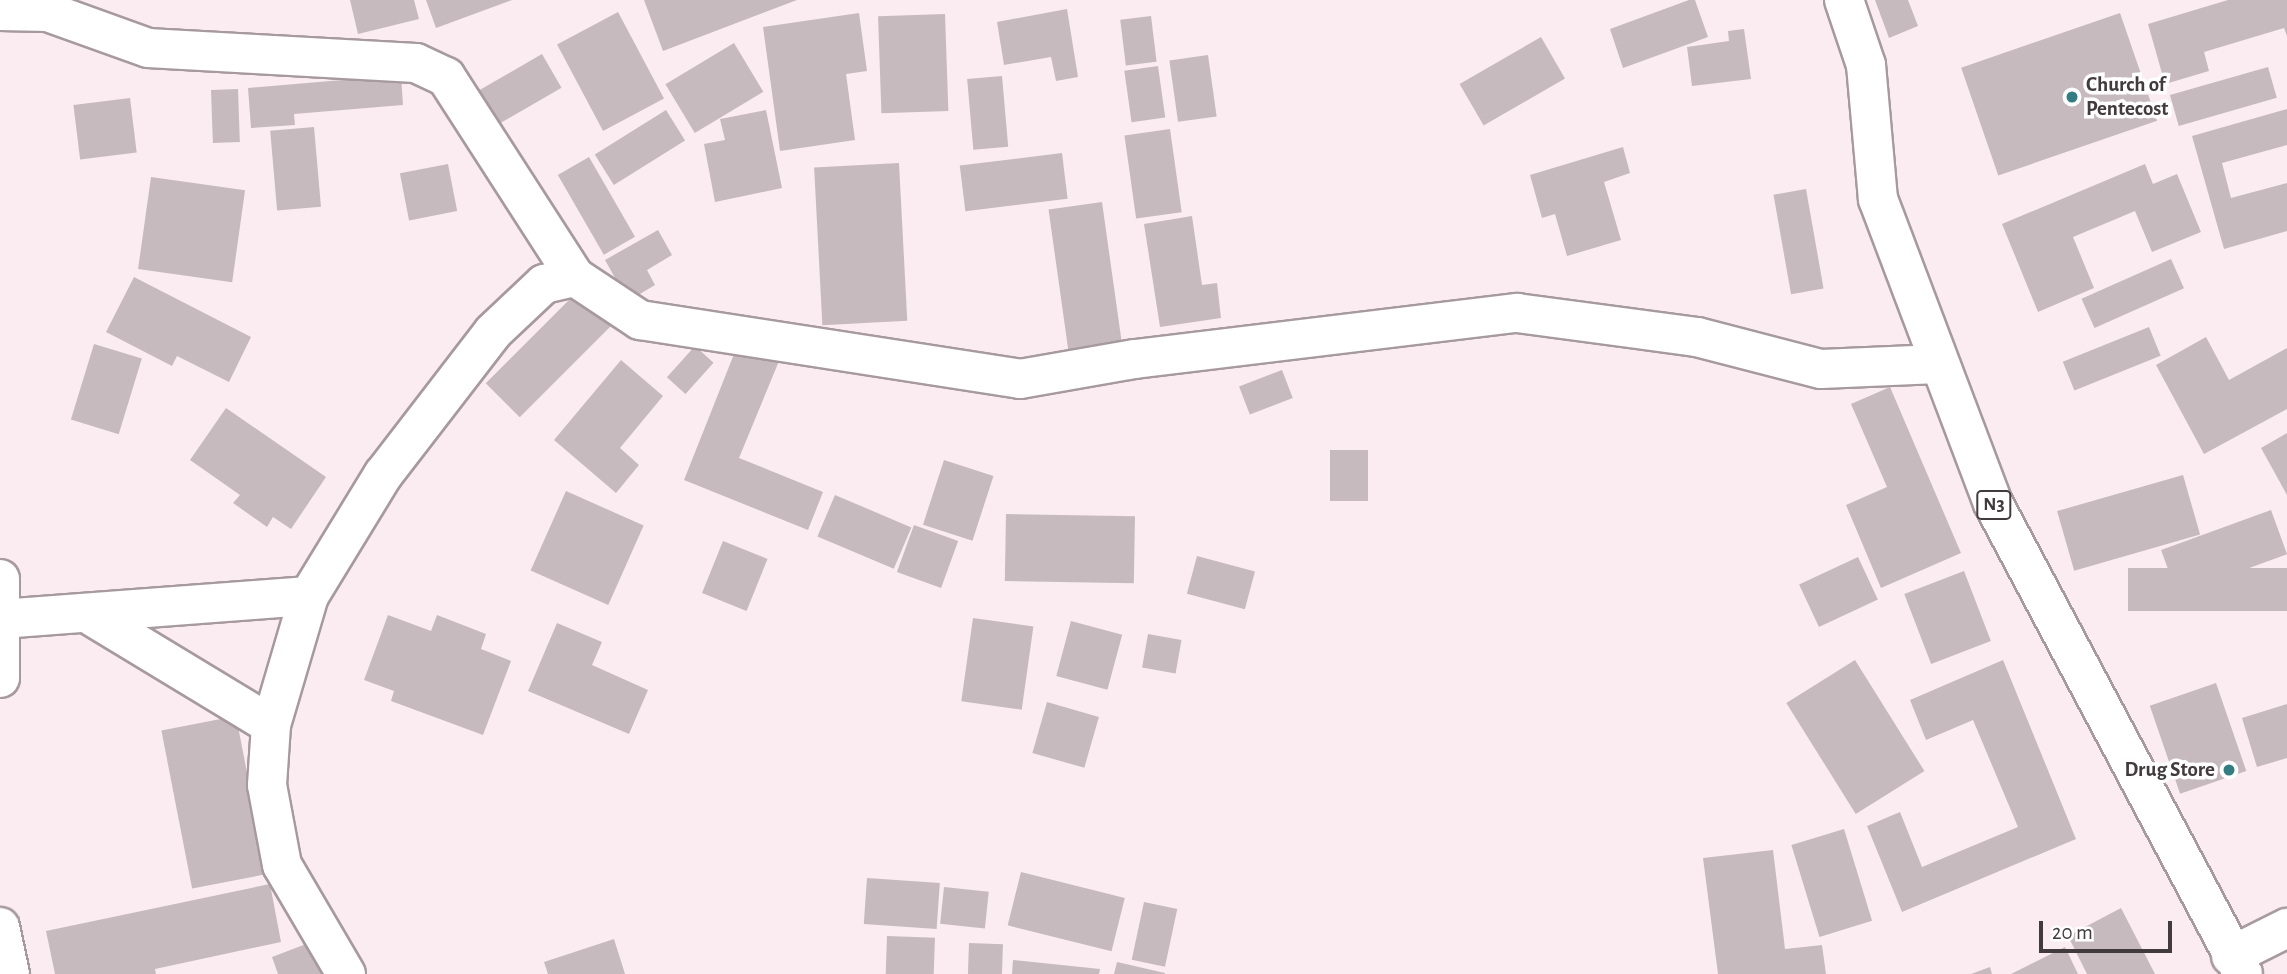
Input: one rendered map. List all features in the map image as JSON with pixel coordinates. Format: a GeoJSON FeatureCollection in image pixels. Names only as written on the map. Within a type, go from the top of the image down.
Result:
{"type":"FeatureCollection","features":[{"type":"Feature","properties":{"kind":"street","name":"N3"},"geometry":{"type":"LineString","coordinates":[[1844,0],[1866,65],[1878,199],[1938,364],[1993,503],[2237,965]]}},
{"type":"Feature","properties":{"kind":"street"},"geometry":{"type":"LineString","coordinates":[[0,11],[48,12],[148,48],[416,63],[446,77],[575,277],[640,320],[1020,379],[1135,359],[1411,328],[1517,313],[1697,337],[1821,369],[1938,364]]}},
{"type":"Feature","properties":{"kind":"street"},"geometry":{"type":"LineString","coordinates":[[346,974],[282,865],[267,785],[271,725],[309,596],[383,475],[493,332],[544,284],[575,277]]}},
{"type":"Feature","properties":{"kind":"street"},"geometry":{"type":"LineString","coordinates":[[0,579],[0,678]]}},
{"type":"Feature","properties":{"kind":"street"},"geometry":{"type":"LineString","coordinates":[[1,619],[93,617],[309,596]]}},
{"type":"Feature","properties":{"kind":"street"},"geometry":{"type":"LineString","coordinates":[[93,617],[271,725]]}},
{"type":"Feature","properties":{"kind":"street"},"geometry":{"type":"LineString","coordinates":[[0,927],[10,974]]}},
{"type":"Feature","properties":{"kind":"street"},"geometry":{"type":"LineString","coordinates":[[2237,965],[2287,928]]}},
{"type":"Feature","properties":{"kind":"building"},"geometry":{"type":"Polygon","coordinates":[[[350,0],[414,0],[419,19],[358,34],[350,0]]]}},
{"type":"Feature","properties":{"kind":"building"},"geometry":{"type":"Polygon","coordinates":[[[426,0],[512,0],[436,28],[426,0]]]}},
{"type":"Feature","properties":{"kind":"building"},"geometry":{"type":"Polygon","coordinates":[[[644,0],[797,0],[663,51],[644,0]]]}},
{"type":"Feature","properties":{"kind":"building"},"geometry":{"type":"Polygon","coordinates":[[[1695,0],[1708,37],[1623,68],[1610,29],[1695,0]]]}},
{"type":"Feature","properties":{"kind":"building"},"geometry":{"type":"Polygon","coordinates":[[[1875,0],[1908,0],[1918,26],[1889,38],[1875,0]]]}},
{"type":"Feature","properties":{"kind":"building"},"geometry":{"type":"Polygon","coordinates":[[[2228,0],[2287,0],[2287,36],[2284,28],[2204,52],[2209,71],[2165,84],[2148,24],[2228,0]]]}},
{"type":"Feature","properties":{"kind":"building"},"geometry":{"type":"Polygon","coordinates":[[[1067,9],[1078,77],[1056,81],[1051,57],[1004,65],[997,22],[1067,9]]]}},
{"type":"Feature","properties":{"kind":"building"},"geometry":{"type":"Polygon","coordinates":[[[618,12],[664,99],[603,131],[557,44],[618,12]]]}},
{"type":"Feature","properties":{"kind":"building"},"geometry":{"type":"Polygon","coordinates":[[[859,13],[867,71],[846,74],[855,140],[780,151],[763,27],[859,13]]]}},
{"type":"Feature","properties":{"kind":"building"},"geometry":{"type":"Polygon","coordinates":[[[2120,13],[2157,121],[1998,175],[1961,68],[2120,13]]]}},
{"type":"Feature","properties":{"kind":"building"},"geometry":{"type":"Polygon","coordinates":[[[945,14],[948,111],[881,113],[878,16],[945,14]]]}},
{"type":"Feature","properties":{"kind":"building"},"geometry":{"type":"Polygon","coordinates":[[[1151,16],[1157,62],[1126,65],[1120,20],[1151,16]]]}},
{"type":"Feature","properties":{"kind":"building"},"geometry":{"type":"Polygon","coordinates":[[[1744,29],[1751,79],[1692,86],[1687,47],[1729,41],[1728,31],[1744,29]]]}},
{"type":"Feature","properties":{"kind":"building"},"geometry":{"type":"Polygon","coordinates":[[[1541,37],[1565,79],[1484,126],[1460,84],[1541,37]]]}},
{"type":"Feature","properties":{"kind":"building"},"geometry":{"type":"Polygon","coordinates":[[[734,43],[763,92],[695,133],[665,84],[734,43]]]}},
{"type":"Feature","properties":{"kind":"building"},"geometry":{"type":"Polygon","coordinates":[[[542,54],[562,88],[497,125],[478,91],[542,54]]]}},
{"type":"Feature","properties":{"kind":"building"},"geometry":{"type":"Polygon","coordinates":[[[1208,55],[1217,116],[1178,122],[1169,60],[1208,55]]]}},
{"type":"Feature","properties":{"kind":"building"},"geometry":{"type":"Polygon","coordinates":[[[1158,66],[1165,117],[1132,122],[1124,71],[1158,66]]]}},
{"type":"Feature","properties":{"kind":"building"},"geometry":{"type":"Polygon","coordinates":[[[2268,67],[2277,98],[2179,126],[2170,95],[2268,67]]]}},
{"type":"Feature","properties":{"kind":"building"},"geometry":{"type":"Polygon","coordinates":[[[401,75],[403,105],[294,114],[295,125],[251,128],[248,88],[401,75]]]}},
{"type":"Feature","properties":{"kind":"building"},"geometry":{"type":"Polygon","coordinates":[[[1002,76],[1008,147],[973,150],[967,79],[1002,76]]]}},
{"type":"Feature","properties":{"kind":"building"},"geometry":{"type":"Polygon","coordinates":[[[238,89],[240,142],[213,143],[211,90],[238,89]]]}},
{"type":"Feature","properties":{"kind":"building"},"geometry":{"type":"Polygon","coordinates":[[[130,98],[137,153],[80,160],[73,105],[130,98]]]}},
{"type":"Feature","properties":{"kind":"building"},"geometry":{"type":"Polygon","coordinates":[[[2287,109],[2287,145],[2222,163],[2231,198],[2287,183],[2287,231],[2224,249],[2192,136],[2287,109]]]}},
{"type":"Feature","properties":{"kind":"building"},"geometry":{"type":"Polygon","coordinates":[[[666,110],[685,141],[614,185],[595,155],[666,110]]]}},
{"type":"Feature","properties":{"kind":"building"},"geometry":{"type":"Polygon","coordinates":[[[766,110],[782,188],[715,202],[704,144],[725,140],[720,119],[766,110]]]}},
{"type":"Feature","properties":{"kind":"building"},"geometry":{"type":"Polygon","coordinates":[[[314,127],[321,207],[277,211],[270,131],[314,127]]]}},
{"type":"Feature","properties":{"kind":"building"},"geometry":{"type":"Polygon","coordinates":[[[1170,129],[1182,212],[1136,219],[1124,135],[1170,129]]]}},
{"type":"Feature","properties":{"kind":"building"},"geometry":{"type":"Polygon","coordinates":[[[1623,147],[1630,173],[1604,182],[1621,240],[1567,256],[1555,214],[1542,218],[1530,175],[1623,147]]]}},
{"type":"Feature","properties":{"kind":"building"},"geometry":{"type":"Polygon","coordinates":[[[1062,153],[1068,199],[965,211],[960,166],[1062,153]]]}},
{"type":"Feature","properties":{"kind":"building"},"geometry":{"type":"Polygon","coordinates":[[[589,157],[635,237],[604,255],[558,175],[589,157]]]}},
{"type":"Feature","properties":{"kind":"building"},"geometry":{"type":"Polygon","coordinates":[[[899,163],[907,321],[822,325],[814,167],[899,163]]]}},
{"type":"Feature","properties":{"kind":"building"},"geometry":{"type":"Polygon","coordinates":[[[448,164],[457,211],[409,220],[400,173],[448,164]]]}},
{"type":"Feature","properties":{"kind":"building"},"geometry":{"type":"Polygon","coordinates":[[[2145,164],[2153,184],[2177,174],[2201,232],[2152,252],[2135,211],[2073,237],[2094,288],[2038,312],[2002,224],[2145,164]]]}},
{"type":"Feature","properties":{"kind":"building"},"geometry":{"type":"Polygon","coordinates":[[[151,177],[245,190],[232,282],[138,269],[151,177]]]}},
{"type":"Feature","properties":{"kind":"building"},"geometry":{"type":"Polygon","coordinates":[[[1806,189],[1824,288],[1791,294],[1774,195],[1806,189]]]}},
{"type":"Feature","properties":{"kind":"building"},"geometry":{"type":"Polygon","coordinates":[[[1102,202],[1122,348],[1069,355],[1049,210],[1102,202]]]}},
{"type":"Feature","properties":{"kind":"building"},"geometry":{"type":"Polygon","coordinates":[[[1192,216],[1202,285],[1217,283],[1221,318],[1160,327],[1144,224],[1192,216]]]}},
{"type":"Feature","properties":{"kind":"building"},"geometry":{"type":"Polygon","coordinates":[[[658,230],[672,255],[647,270],[655,285],[628,301],[605,260],[658,230]]]}},
{"type":"Feature","properties":{"kind":"building"},"geometry":{"type":"Polygon","coordinates":[[[2171,259],[2184,288],[2094,328],[2081,299],[2171,259]]]}},
{"type":"Feature","properties":{"kind":"building"},"geometry":{"type":"Polygon","coordinates":[[[134,277],[251,337],[229,382],[177,356],[172,366],[106,332],[134,277]]]}},
{"type":"Feature","properties":{"kind":"building"},"geometry":{"type":"Polygon","coordinates":[[[577,292],[611,326],[520,417],[486,383],[577,292]]]}},
{"type":"Feature","properties":{"kind":"building"},"geometry":{"type":"Polygon","coordinates":[[[2149,327],[2161,356],[2074,391],[2063,362],[2149,327]]]}},
{"type":"Feature","properties":{"kind":"building"},"geometry":{"type":"Polygon","coordinates":[[[2206,337],[2229,380],[2287,348],[2287,409],[2204,454],[2156,365],[2206,337]]]}},
{"type":"Feature","properties":{"kind":"building"},"geometry":{"type":"Polygon","coordinates":[[[94,344],[142,359],[119,434],[71,420],[94,344]]]}},
{"type":"Feature","properties":{"kind":"building"},"geometry":{"type":"Polygon","coordinates":[[[738,344],[779,361],[739,458],[823,492],[808,530],[684,480],[738,344]]]}},
{"type":"Feature","properties":{"kind":"building"},"geometry":{"type":"Polygon","coordinates":[[[695,346],[714,363],[685,394],[667,377],[695,346]]]}},
{"type":"Feature","properties":{"kind":"building"},"geometry":{"type":"Polygon","coordinates":[[[621,360],[663,396],[620,448],[639,465],[616,493],[554,440],[621,360]]]}},
{"type":"Feature","properties":{"kind":"building"},"geometry":{"type":"Polygon","coordinates":[[[1282,370],[1293,398],[1250,414],[1239,386],[1282,370]]]}},
{"type":"Feature","properties":{"kind":"building"},"geometry":{"type":"Polygon","coordinates":[[[1890,387],[1961,553],[1881,588],[1846,505],[1887,487],[1851,404],[1890,387]]]}},
{"type":"Feature","properties":{"kind":"building"},"geometry":{"type":"Polygon","coordinates":[[[226,408],[326,477],[291,529],[273,517],[267,527],[233,503],[240,495],[190,460],[226,408]]]}},
{"type":"Feature","properties":{"kind":"building"},"geometry":{"type":"Polygon","coordinates":[[[2287,433],[2287,495],[2261,448],[2287,433]]]}},
{"type":"Feature","properties":{"kind":"building"},"geometry":{"type":"Polygon","coordinates":[[[1330,450],[1368,450],[1368,501],[1330,501],[1330,450]]]}},
{"type":"Feature","properties":{"kind":"building"},"geometry":{"type":"Polygon","coordinates":[[[944,460],[993,476],[972,541],[923,525],[944,460]]]}},
{"type":"Feature","properties":{"kind":"building"},"geometry":{"type":"Polygon","coordinates":[[[2183,475],[2200,535],[2074,571],[2057,511],[2183,475]]]}},
{"type":"Feature","properties":{"kind":"building"},"geometry":{"type":"Polygon","coordinates":[[[566,491],[644,526],[608,605],[531,570],[566,491]]]}},
{"type":"Feature","properties":{"kind":"building"},"geometry":{"type":"Polygon","coordinates":[[[835,495],[911,527],[894,569],[817,536],[835,495]]]}},
{"type":"Feature","properties":{"kind":"building"},"geometry":{"type":"Polygon","coordinates":[[[2271,510],[2287,554],[2177,594],[2161,550],[2271,510]]]}},
{"type":"Feature","properties":{"kind":"building"},"geometry":{"type":"Polygon","coordinates":[[[1006,514],[1135,516],[1134,583],[1005,581],[1006,514]]]}},
{"type":"Feature","properties":{"kind":"building"},"geometry":{"type":"Polygon","coordinates":[[[914,525],[958,541],[941,588],[897,572],[914,525]]]}},
{"type":"Feature","properties":{"kind":"building"},"geometry":{"type":"Polygon","coordinates":[[[723,541],[768,559],[747,611],[702,593],[723,541]]]}},
{"type":"Feature","properties":{"kind":"building"},"geometry":{"type":"Polygon","coordinates":[[[1197,556],[1255,572],[1245,609],[1187,594],[1197,556]]]}},
{"type":"Feature","properties":{"kind":"building"},"geometry":{"type":"Polygon","coordinates":[[[1858,557],[1878,600],[1819,627],[1799,584],[1858,557]]]}},
{"type":"Feature","properties":{"kind":"building"},"geometry":{"type":"Polygon","coordinates":[[[2128,568],[2287,568],[2287,611],[2128,611],[2128,568]]]}},
{"type":"Feature","properties":{"kind":"building"},"geometry":{"type":"Polygon","coordinates":[[[1964,571],[1991,641],[1931,664],[1904,594],[1964,571]]]}},
{"type":"Feature","properties":{"kind":"building"},"geometry":{"type":"Polygon","coordinates":[[[388,615],[431,631],[437,615],[486,634],[481,649],[511,661],[483,735],[391,701],[394,691],[364,680],[388,615]]]}},
{"type":"Feature","properties":{"kind":"building"},"geometry":{"type":"Polygon","coordinates":[[[973,618],[1033,626],[1022,710],[961,701],[973,618]]]}},
{"type":"Feature","properties":{"kind":"building"},"geometry":{"type":"Polygon","coordinates":[[[1071,621],[1122,635],[1107,690],[1056,676],[1071,621]]]}},
{"type":"Feature","properties":{"kind":"building"},"geometry":{"type":"Polygon","coordinates":[[[557,623],[602,642],[592,665],[648,690],[629,734],[528,691],[557,623]]]}},
{"type":"Feature","properties":{"kind":"building"},"geometry":{"type":"Polygon","coordinates":[[[1148,634],[1181,640],[1176,673],[1142,667],[1148,634]]]}},
{"type":"Feature","properties":{"kind":"building"},"geometry":{"type":"Polygon","coordinates":[[[1855,660],[1924,771],[1856,814],[1786,703],[1855,660]]]}},
{"type":"Feature","properties":{"kind":"building"},"geometry":{"type":"Polygon","coordinates":[[[2003,660],[2076,839],[1902,912],[1867,826],[1900,812],[1922,867],[2018,827],[1973,720],[1926,740],[1910,700],[2003,660]]]}},
{"type":"Feature","properties":{"kind":"building"},"geometry":{"type":"Polygon","coordinates":[[[2216,683],[2246,771],[2180,794],[2150,706],[2216,683]]]}},
{"type":"Feature","properties":{"kind":"building"},"geometry":{"type":"Polygon","coordinates":[[[1047,702],[1099,717],[1084,768],[1032,753],[1047,702]]]}},
{"type":"Feature","properties":{"kind":"building"},"geometry":{"type":"Polygon","coordinates":[[[2287,704],[2287,758],[2257,767],[2242,718],[2287,704]]]}},
{"type":"Feature","properties":{"kind":"building"},"geometry":{"type":"Polygon","coordinates":[[[236,716],[267,874],[192,889],[161,731],[236,716]]]}},
{"type":"Feature","properties":{"kind":"building"},"geometry":{"type":"Polygon","coordinates":[[[1844,829],[1872,921],[1819,937],[1791,845],[1844,829]]]}},
{"type":"Feature","properties":{"kind":"building"},"geometry":{"type":"Polygon","coordinates":[[[1773,850],[1785,949],[1822,945],[1826,974],[1718,974],[1703,858],[1773,850]]]}},
{"type":"Feature","properties":{"kind":"building"},"geometry":{"type":"Polygon","coordinates":[[[1021,872],[1125,898],[1112,951],[1008,925],[1021,872]]]}},
{"type":"Feature","properties":{"kind":"building"},"geometry":{"type":"Polygon","coordinates":[[[867,878],[940,883],[937,929],[864,924],[867,878]]]}},
{"type":"Feature","properties":{"kind":"building"},"geometry":{"type":"Polygon","coordinates":[[[270,884],[281,942],[155,969],[156,974],[55,974],[46,931],[270,884]]]}},
{"type":"Feature","properties":{"kind":"building"},"geometry":{"type":"Polygon","coordinates":[[[944,887],[989,892],[985,929],[940,924],[944,887]]]}},
{"type":"Feature","properties":{"kind":"building"},"geometry":{"type":"Polygon","coordinates":[[[1144,902],[1177,909],[1165,967],[1132,960],[1144,902]]]}},
{"type":"Feature","properties":{"kind":"building"},"geometry":{"type":"Polygon","coordinates":[[[2121,908],[2155,974],[2087,974],[2068,936],[2121,908]]]}},
{"type":"Feature","properties":{"kind":"building"},"geometry":{"type":"Polygon","coordinates":[[[887,936],[935,938],[934,974],[886,974],[887,936]]]}},
{"type":"Feature","properties":{"kind":"building"},"geometry":{"type":"Polygon","coordinates":[[[614,939],[625,974],[548,974],[544,962],[614,939]]]}},
{"type":"Feature","properties":{"kind":"building"},"geometry":{"type":"Polygon","coordinates":[[[314,941],[326,974],[278,974],[272,957],[314,941]]]}},
{"type":"Feature","properties":{"kind":"building"},"geometry":{"type":"Polygon","coordinates":[[[969,943],[1003,944],[1002,974],[968,974],[969,943]]]}},
{"type":"Feature","properties":{"kind":"building"},"geometry":{"type":"Polygon","coordinates":[[[2065,947],[2078,974],[2011,974],[2065,947]]]}},
{"type":"Feature","properties":{"kind":"building"},"geometry":{"type":"Polygon","coordinates":[[[1013,960],[1100,969],[1099,974],[1012,974],[1013,960]]]}},
{"type":"Feature","properties":{"kind":"building"},"geometry":{"type":"Polygon","coordinates":[[[1117,962],[1165,973],[1165,974],[1114,974],[1117,962]]]}},
{"type":"Feature","properties":{"kind":"building"},"geometry":{"type":"Polygon","coordinates":[[[1990,967],[1992,974],[1971,974],[1990,967]]]}},
{"type":"Feature","properties":{"kind":"place","name":"Church of Pentecost"},"geometry":{"type":"Point","coordinates":[2072,97]}},
{"type":"Feature","properties":{"kind":"place","name":"Drug Store"},"geometry":{"type":"Point","coordinates":[2229,770]}}]}
